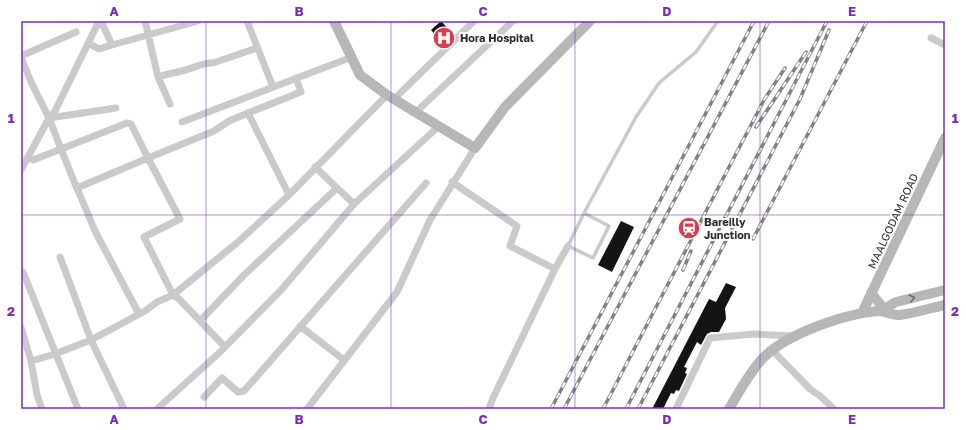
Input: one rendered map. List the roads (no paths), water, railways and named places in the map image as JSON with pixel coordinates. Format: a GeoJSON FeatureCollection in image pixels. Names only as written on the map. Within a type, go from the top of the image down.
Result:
{"type":"FeatureCollection","features":[{"type":"Feature","properties":{"kind":"street"},"geometry":{"type":"LineString","coordinates":[[21,170],[49,118],[55,111],[100,21]]}},
{"type":"Feature","properties":{"kind":"street"},"geometry":{"type":"LineString","coordinates":[[100,21],[112,45]]}},
{"type":"Feature","properties":{"kind":"street"},"geometry":{"type":"LineString","coordinates":[[145,21],[147,36],[158,77],[170,104]]}},
{"type":"Feature","properties":{"kind":"street"},"geometry":{"type":"LineString","coordinates":[[88,43],[99,49],[198,21]]}},
{"type":"Feature","properties":{"kind":"street"},"geometry":{"type":"LineString","coordinates":[[247,21],[273,87]]}},
{"type":"Feature","properties":{"kind":"street"},"geometry":{"type":"LineString","coordinates":[[334,21],[360,75],[391,97],[475,148]]}},
{"type":"Feature","properties":{"kind":"street"},"geometry":{"type":"LineString","coordinates":[[31,361],[55,354],[91,340],[145,311],[157,302],[173,296],[238,242],[289,195],[315,168],[474,21]]}},
{"type":"Feature","properties":{"kind":"street"},"geometry":{"type":"LineString","coordinates":[[416,112],[513,21]]}},
{"type":"Feature","properties":{"kind":"street"},"geometry":{"type":"LineString","coordinates":[[307,409],[397,292],[430,220],[452,182],[475,148],[505,108],[590,21]]}},
{"type":"Feature","properties":{"kind":"street"},"geometry":{"type":"LineString","coordinates":[[76,32],[21,56],[30,82],[49,118],[60,149],[95,231],[139,314]]}},
{"type":"Feature","properties":{"kind":"street"},"geometry":{"type":"LineString","coordinates":[[931,38],[945,45]]}},
{"type":"Feature","properties":{"kind":"street"},"geometry":{"type":"LineString","coordinates":[[158,77],[257,48]]}},
{"type":"Feature","properties":{"kind":"street"},"geometry":{"type":"LineString","coordinates":[[182,122],[352,57]]}},
{"type":"Feature","properties":{"kind":"street"},"geometry":{"type":"LineString","coordinates":[[77,189],[214,131],[229,121],[301,92],[296,78]]}},
{"type":"Feature","properties":{"kind":"street"},"geometry":{"type":"LineString","coordinates":[[49,118],[116,108]]}},
{"type":"Feature","properties":{"kind":"street"},"geometry":{"type":"LineString","coordinates":[[248,113],[289,195]]}},
{"type":"Feature","properties":{"kind":"street"},"geometry":{"type":"LineString","coordinates":[[33,160],[127,123],[131,124],[180,219],[144,237],[173,296],[179,298],[225,347]]}},
{"type":"Feature","properties":{"kind":"street"},"geometry":{"type":"LineString","coordinates":[[157,409],[225,347],[282,289],[354,204],[439,126]]}},
{"type":"Feature","properties":{"kind":"street","name":"MAALGODAM ROAD"},"geometry":{"type":"LineString","coordinates":[[862,314],[945,138]]}},
{"type":"Feature","properties":{"kind":"street"},"geometry":{"type":"LineString","coordinates":[[315,168],[354,204]]}},
{"type":"Feature","properties":{"kind":"street"},"geometry":{"type":"LineString","coordinates":[[452,182],[517,226],[510,246],[555,269]]}},
{"type":"Feature","properties":{"kind":"street"},"geometry":{"type":"LineString","coordinates":[[204,397],[222,378],[237,391],[242,392],[426,183]]}},
{"type":"Feature","properties":{"kind":"street"},"geometry":{"type":"LineString","coordinates":[[200,321],[244,275],[337,188]]}},
{"type":"Feature","properties":{"kind":"street"},"geometry":{"type":"LineString","coordinates":[[489,409],[555,269],[568,246]]}},
{"type":"Feature","properties":{"kind":"street"},"geometry":{"type":"LineString","coordinates":[[60,257],[91,340],[124,409]]}},
{"type":"Feature","properties":{"kind":"street"},"geometry":{"type":"LineString","coordinates":[[23,272],[78,409]]}},
{"type":"Feature","properties":{"kind":"street"},"geometry":{"type":"LineString","coordinates":[[729,409],[754,368],[772,350],[795,336],[834,321],[883,310],[896,302],[945,290]]}},
{"type":"Feature","properties":{"kind":"street"},"geometry":{"type":"LineString","coordinates":[[872,293],[883,310],[899,315],[945,305]]}},
{"type":"Feature","properties":{"kind":"street"},"geometry":{"type":"LineString","coordinates":[[300,326],[344,360]]}},
{"type":"Feature","properties":{"kind":"street"},"geometry":{"type":"LineString","coordinates":[[21,327],[31,361],[37,395],[42,409]]}},
{"type":"Feature","properties":{"kind":"street"},"geometry":{"type":"LineString","coordinates":[[676,409],[710,338],[754,334],[795,336]]}},
{"type":"Feature","properties":{"kind":"street"},"geometry":{"type":"LineString","coordinates":[[772,350],[810,389],[834,409]]}},
{"type":"Feature","properties":{"kind":"lane"},"geometry":{"type":"LineString","coordinates":[[584,213],[610,226],[593,258],[568,246],[584,213],[636,117],[659,83],[696,52],[718,21]]}},
{"type":"Feature","properties":{"kind":"railway"},"geometry":{"type":"LineString","coordinates":[[551,409],[754,21]]}},
{"type":"Feature","properties":{"kind":"railway"},"geometry":{"type":"LineString","coordinates":[[564,409],[769,21]]}},
{"type":"Feature","properties":{"kind":"railway"},"geometry":{"type":"LineString","coordinates":[[626,409],[827,21]]}},
{"type":"Feature","properties":{"kind":"railway"},"geometry":{"type":"LineString","coordinates":[[753,239],[867,21]]}},
{"type":"Feature","properties":{"kind":"railway"},"geometry":{"type":"LineString","coordinates":[[638,409],[800,99],[829,30]]}},
{"type":"Feature","properties":{"kind":"railway"},"geometry":{"type":"LineString","coordinates":[[756,127],[806,52]]}},
{"type":"Feature","properties":{"kind":"railway"},"geometry":{"type":"LineString","coordinates":[[603,409],[764,100],[785,68]]}},
{"type":"Feature","properties":{"kind":"railway"},"geometry":{"type":"LineString","coordinates":[[683,270],[691,251]]}},
{"type":"Feature","properties":{"kind":"place","name":"Hora Hospital"},"geometry":{"type":"Point","coordinates":[444,38]}},
{"type":"Feature","properties":{"kind":"place","name":"Bareilly Junction"},"geometry":{"type":"Point","coordinates":[689,228]}}]}
